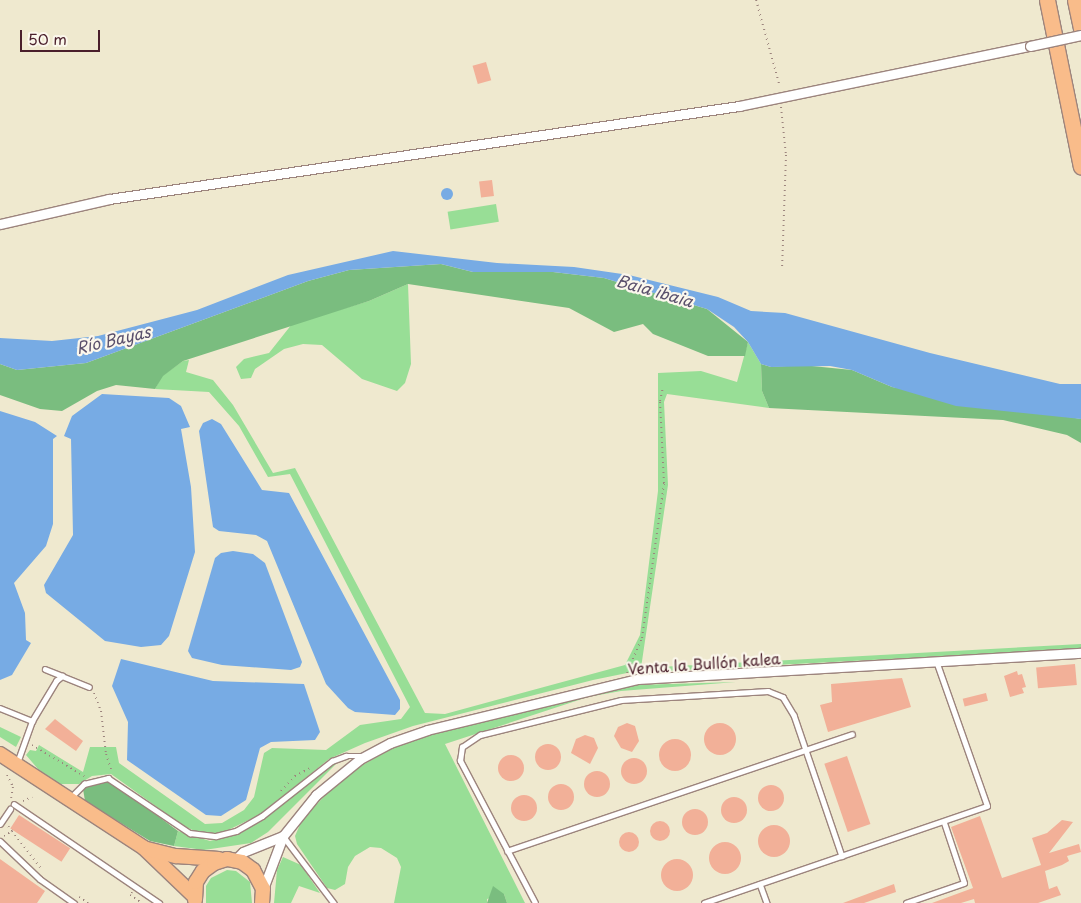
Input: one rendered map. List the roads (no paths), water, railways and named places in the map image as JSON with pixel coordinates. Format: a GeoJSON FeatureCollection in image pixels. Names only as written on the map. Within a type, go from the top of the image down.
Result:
{"type":"FeatureCollection","features":[{"type":"Feature","properties":{"kind":"highway"},"geometry":{"type":"LineString","coordinates":[[1047,0],[1081,167]]}},
{"type":"Feature","properties":{"kind":"highway"},"geometry":{"type":"LineString","coordinates":[[1075,0],[1081,28]]}},
{"type":"Feature","properties":{"kind":"highway"},"geometry":{"type":"LineString","coordinates":[[0,754],[10,769],[69,800],[144,848],[195,899]]}},
{"type":"Feature","properties":{"kind":"highway"},"geometry":{"type":"LineString","coordinates":[[144,848],[176,856],[231,860],[253,870],[263,899]]}},
{"type":"Feature","properties":{"kind":"highway"},"geometry":{"type":"LineString","coordinates":[[195,899],[196,882],[203,871],[214,863],[231,860]]}},
{"type":"Feature","properties":{"kind":"street"},"geometry":{"type":"LineString","coordinates":[[0,224],[110,199],[780,97],[1081,36]]}},
{"type":"Feature","properties":{"kind":"street","name":"Venta la Bullón kalea"},"geometry":{"type":"LineString","coordinates":[[283,836],[316,795],[367,756],[390,743],[427,730],[628,680],[1081,653]]}},
{"type":"Feature","properties":{"kind":"street"},"geometry":{"type":"LineString","coordinates":[[231,860],[243,852],[283,836]]}},
{"type":"Feature","properties":{"kind":"street"},"geometry":{"type":"LineString","coordinates":[[263,899],[283,836]]}},
{"type":"Feature","properties":{"kind":"lane"},"geometry":{"type":"LineString","coordinates":[[704,903],[987,806],[936,661]]}},
{"type":"Feature","properties":{"kind":"lane"},"geometry":{"type":"LineString","coordinates":[[45,669],[89,687]]}},
{"type":"Feature","properties":{"kind":"lane"},"geometry":{"type":"LineString","coordinates":[[10,769],[25,743],[32,721],[47,694],[62,676]]}},
{"type":"Feature","properties":{"kind":"lane"},"geometry":{"type":"LineString","coordinates":[[535,903],[460,761],[462,747],[480,735],[621,700],[768,691],[783,697],[790,705],[806,748],[842,856]]}},
{"type":"Feature","properties":{"kind":"lane"},"geometry":{"type":"LineString","coordinates":[[0,708],[32,721]]}},
{"type":"Feature","properties":{"kind":"lane"},"geometry":{"type":"LineString","coordinates":[[508,851],[806,748],[852,734]]}},
{"type":"Feature","properties":{"kind":"lane"},"geometry":{"type":"LineString","coordinates":[[69,800],[93,780],[108,778],[190,833],[216,836],[236,831],[262,816],[332,761],[346,756],[367,756]]}},
{"type":"Feature","properties":{"kind":"lane"},"geometry":{"type":"LineString","coordinates":[[14,804],[159,903]]}},
{"type":"Feature","properties":{"kind":"lane"},"geometry":{"type":"LineString","coordinates":[[0,824],[10,809]]}},
{"type":"Feature","properties":{"kind":"lane"},"geometry":{"type":"LineString","coordinates":[[906,903],[964,883],[944,822]]}},
{"type":"Feature","properties":{"kind":"lane"},"geometry":{"type":"LineString","coordinates":[[283,836],[334,903]]}},
{"type":"Feature","properties":{"kind":"lane"},"geometry":{"type":"LineString","coordinates":[[0,840],[40,879],[74,903]]}},
{"type":"Feature","properties":{"kind":"lane"},"geometry":{"type":"LineString","coordinates":[[760,884],[767,903]]}},
{"type":"Feature","properties":{"kind":"water"},"geometry":{"type":"Polygon","coordinates":[[[449,188],[452,189],[452,199],[445,200],[442,199],[441,192],[442,189],[449,188]]]}},
{"type":"Feature","properties":{"kind":"water"},"geometry":{"type":"Polygon","coordinates":[[[393,251],[497,263],[574,267],[629,275],[718,297],[751,311],[785,313],[930,353],[1060,384],[1081,384],[1081,419],[956,406],[892,387],[852,370],[830,366],[771,367],[761,364],[748,342],[734,327],[707,309],[604,278],[553,272],[473,272],[441,264],[349,270],[308,281],[86,363],[17,370],[0,364],[0,338],[52,341],[98,336],[197,310],[288,275],[393,251]]]}},
{"type":"Feature","properties":{"kind":"water"},"geometry":{"type":"Polygon","coordinates":[[[102,394],[169,398],[181,406],[190,427],[181,429],[191,487],[195,552],[169,636],[161,645],[141,647],[105,641],[46,593],[44,585],[73,535],[71,439],[64,436],[72,416],[102,394]]]}},
{"type":"Feature","properties":{"kind":"water"},"geometry":{"type":"Polygon","coordinates":[[[0,411],[35,422],[57,436],[53,439],[53,524],[46,546],[14,583],[25,613],[26,640],[31,643],[12,675],[0,680],[0,411]]]}},
{"type":"Feature","properties":{"kind":"water"},"geometry":{"type":"Polygon","coordinates":[[[212,419],[221,424],[262,490],[289,493],[400,700],[400,709],[395,715],[355,712],[348,708],[326,684],[267,541],[256,535],[219,531],[213,527],[199,431],[203,423],[212,419]]]}},
{"type":"Feature","properties":{"kind":"water"},"geometry":{"type":"Polygon","coordinates":[[[233,551],[253,554],[265,563],[302,662],[300,667],[291,670],[222,665],[192,658],[188,651],[215,558],[221,553],[233,551]]]}},
{"type":"Feature","properties":{"kind":"water"},"geometry":{"type":"Polygon","coordinates":[[[121,659],[213,681],[304,684],[320,732],[315,740],[271,742],[260,748],[246,800],[221,816],[206,815],[127,760],[128,722],[112,686],[121,659]]]}},
{"type":"Feature","properties":{"kind":"water label","name":"Baia ibaia"},"geometry":{"type":"Point","coordinates":[655,290]}},
{"type":"Feature","properties":{"kind":"water label","name":"Río Bayas"},"geometry":{"type":"Point","coordinates":[113,339]}}]}
